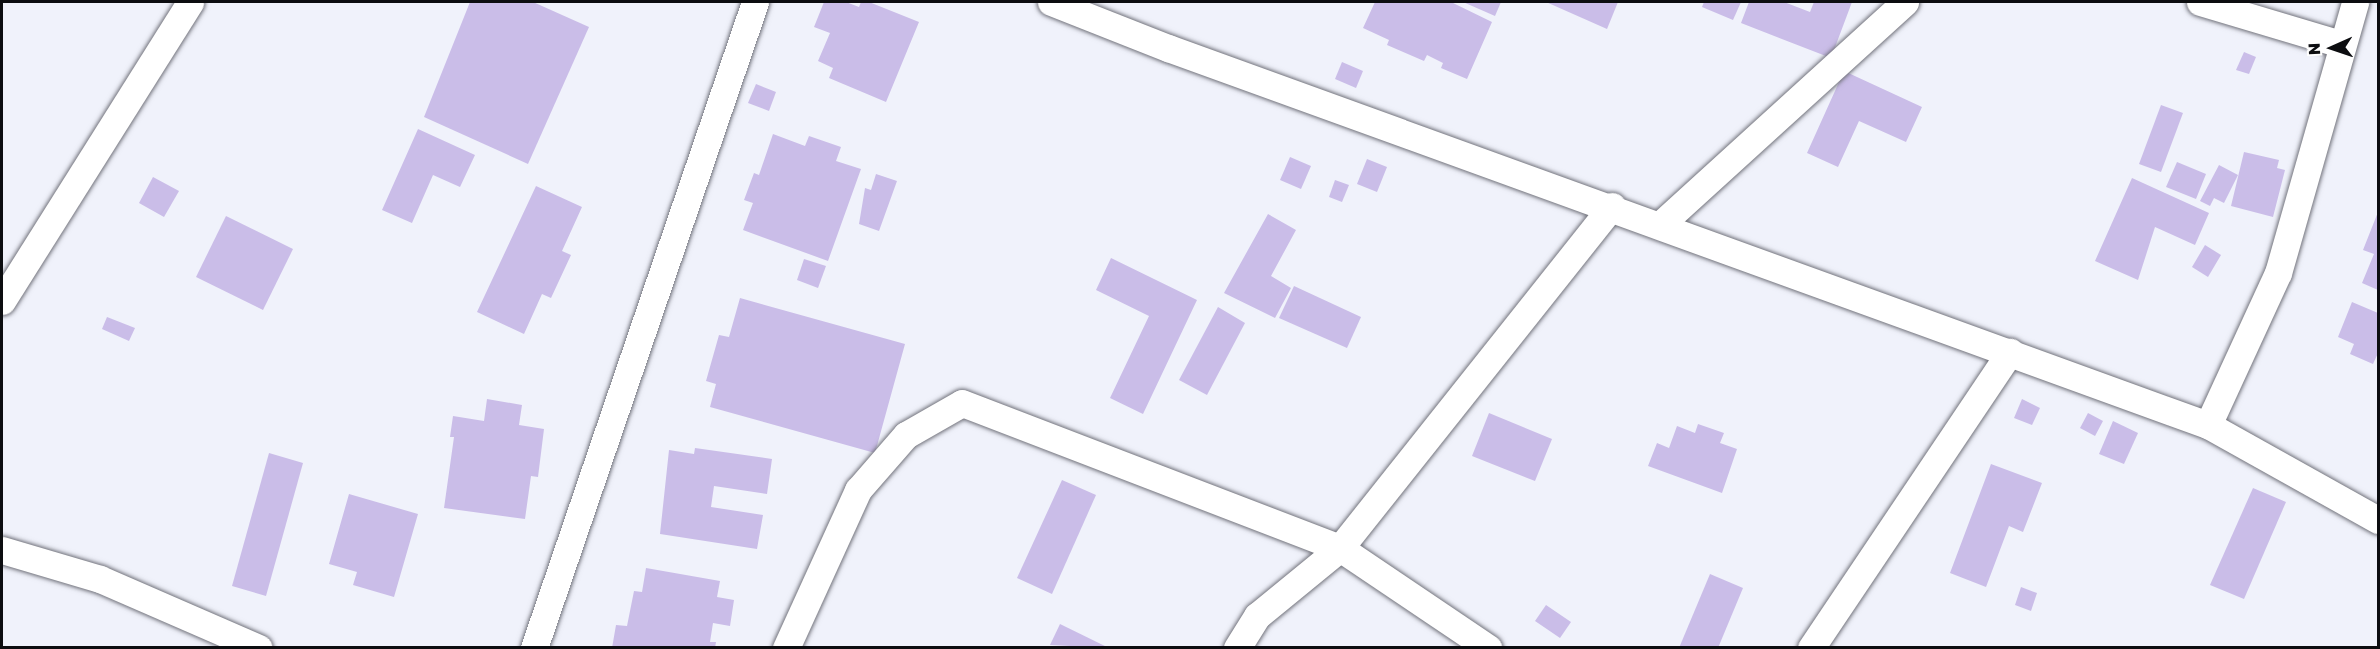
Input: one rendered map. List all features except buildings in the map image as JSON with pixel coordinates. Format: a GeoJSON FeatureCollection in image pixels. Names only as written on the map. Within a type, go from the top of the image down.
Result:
{"type":"FeatureCollection","features":[{"type":"Feature","properties":{"kind":"street"},"geometry":{"type":"LineString","coordinates":[[2,301],[190,2]]}},
{"type":"Feature","properties":{"kind":"street"},"geometry":{"type":"LineString","coordinates":[[534,648],[755,2]]}},
{"type":"Feature","properties":{"kind":"street"},"geometry":{"type":"LineString","coordinates":[[1051,2],[1100,11],[1612,206],[2208,424],[2379,520]]}},
{"type":"Feature","properties":{"kind":"street"},"geometry":{"type":"LineString","coordinates":[[1661,224],[1904,2]]}},
{"type":"Feature","properties":{"kind":"street"},"geometry":{"type":"LineString","coordinates":[[2200,2],[2341,44]]}},
{"type":"Feature","properties":{"kind":"street"},"geometry":{"type":"LineString","coordinates":[[2208,424],[2278,273],[2341,44],[2355,2]]}},
{"type":"Feature","properties":{"kind":"street"},"geometry":{"type":"LineString","coordinates":[[1237,648],[1257,616],[1340,548],[1612,206]]}},
{"type":"Feature","properties":{"kind":"street"},"geometry":{"type":"LineString","coordinates":[[1811,648],[2010,352]]}},
{"type":"Feature","properties":{"kind":"street"},"geometry":{"type":"LineString","coordinates":[[786,648],[858,490],[906,435],[962,403],[1340,548],[1488,648]]}},
{"type":"Feature","properties":{"kind":"street"},"geometry":{"type":"LineString","coordinates":[[2,550],[100,579],[259,648]]}}]}
